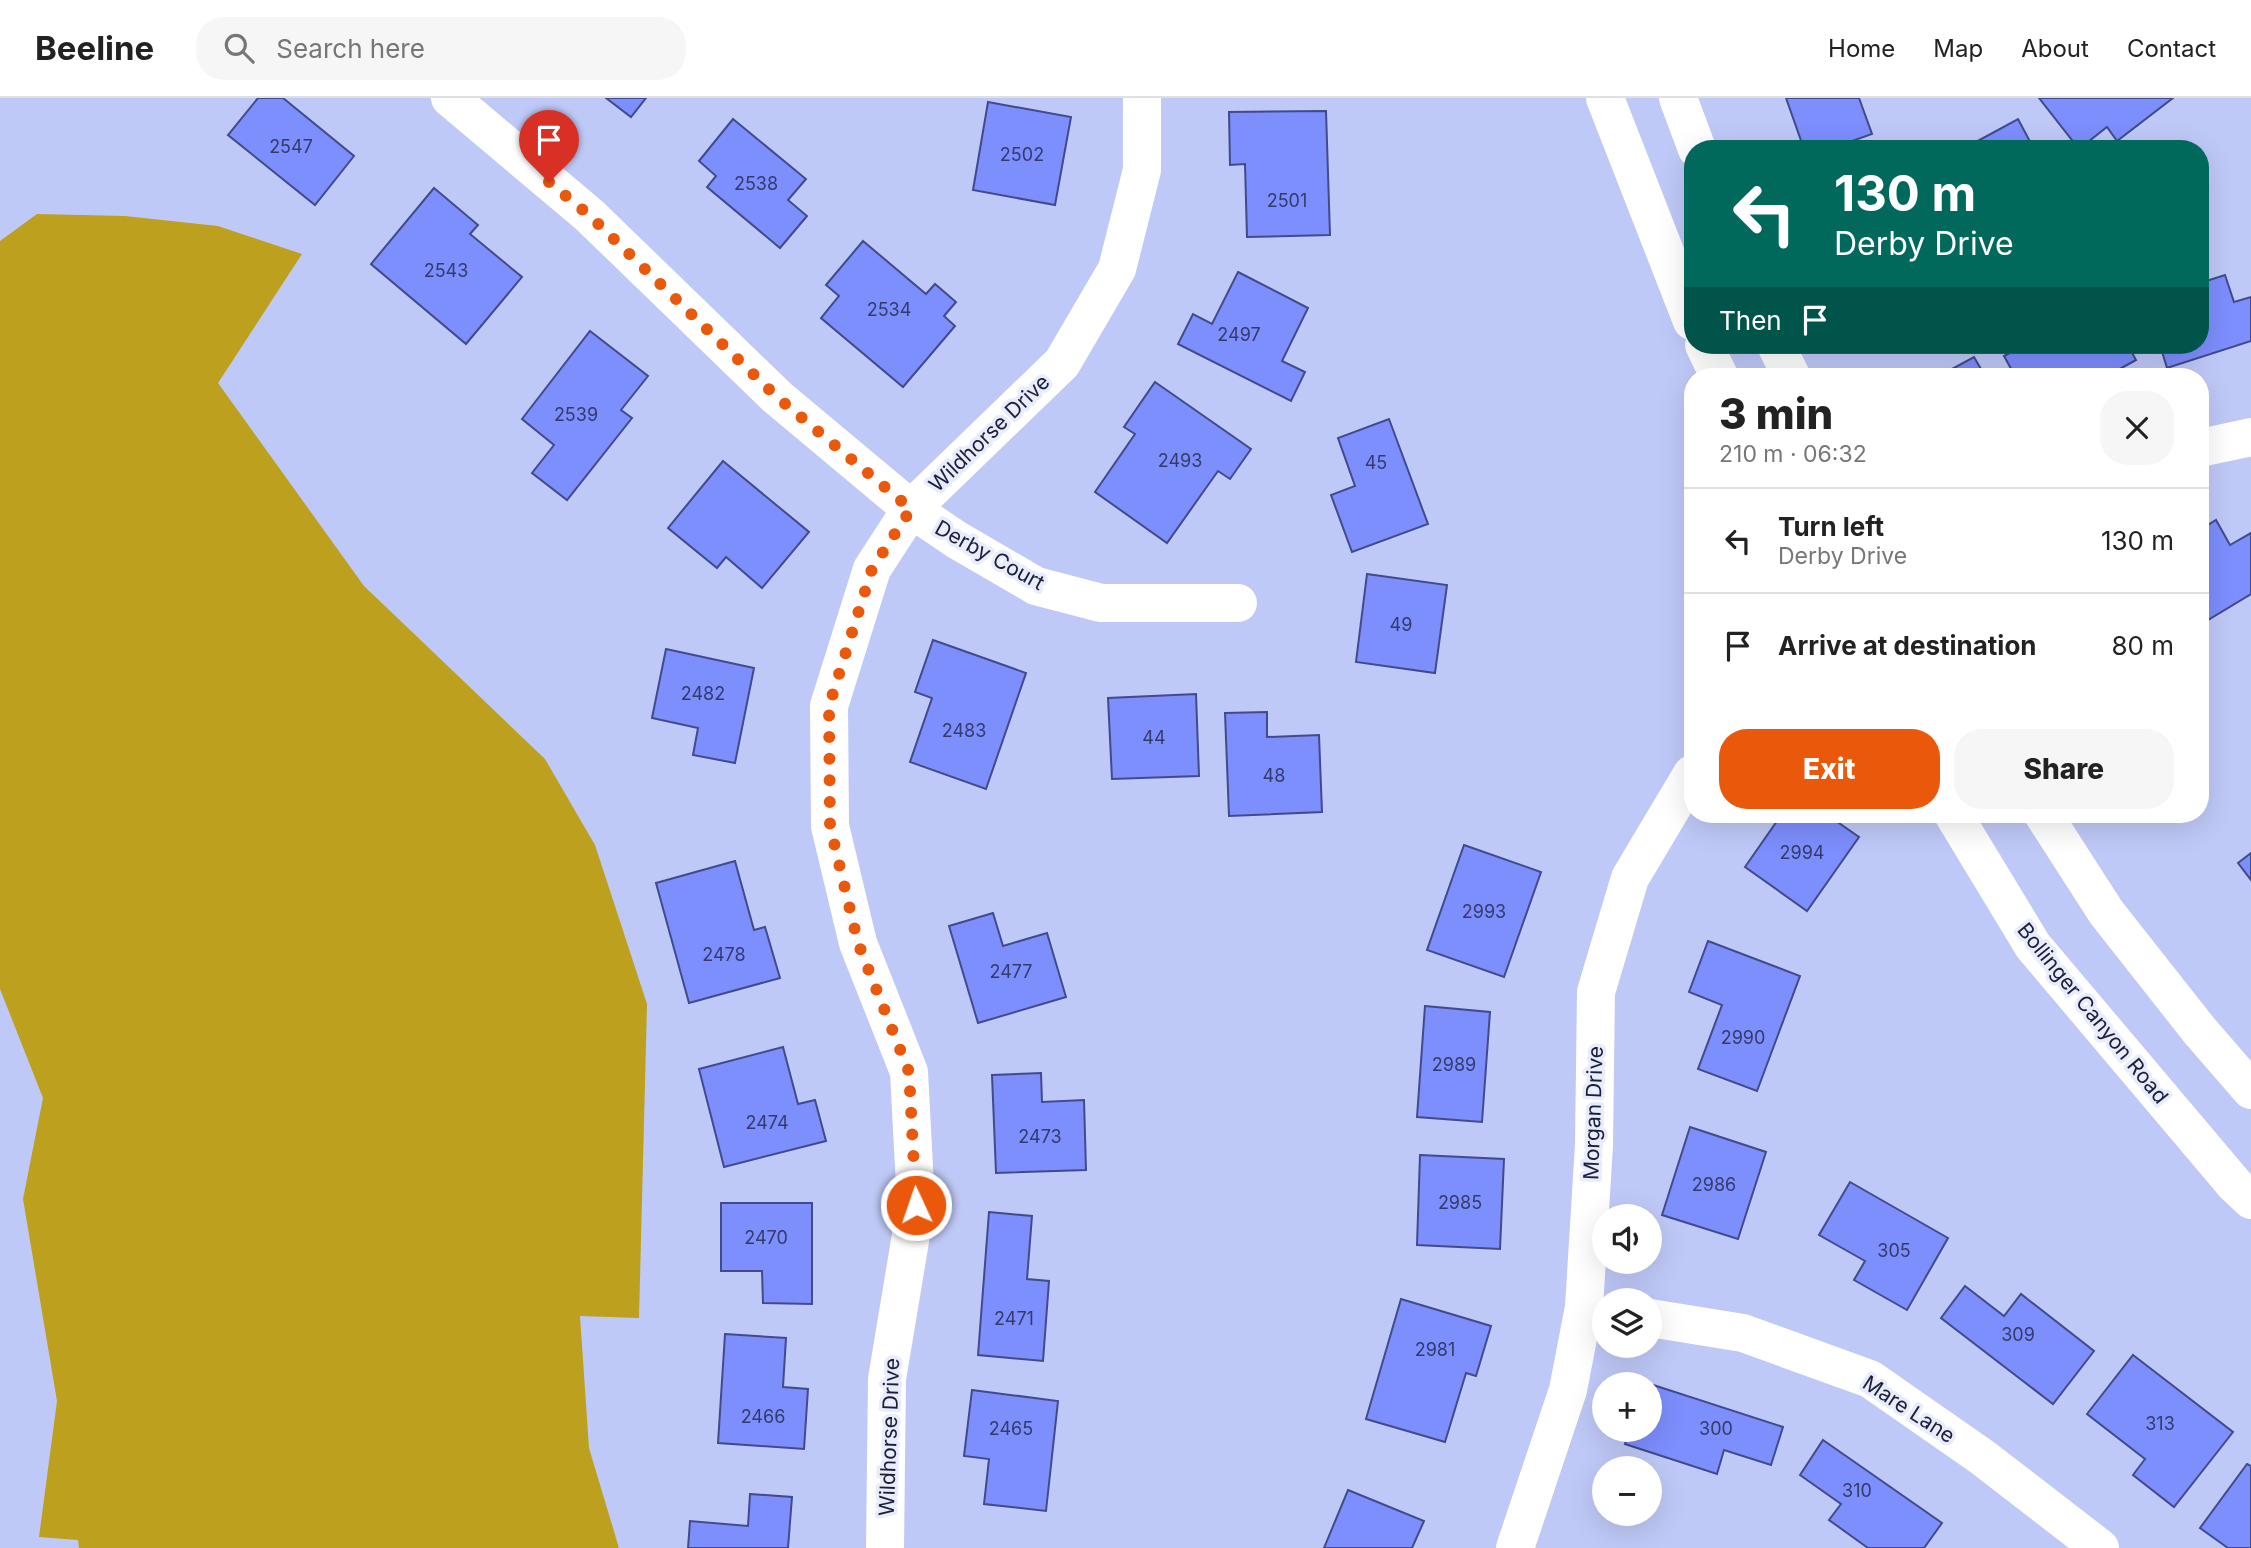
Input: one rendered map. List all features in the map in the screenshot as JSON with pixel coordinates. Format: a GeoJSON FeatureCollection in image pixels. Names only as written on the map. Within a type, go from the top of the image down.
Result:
{"type":"FeatureCollection","features":[{"type":"Feature","properties":{"kind":"street","name":"Derby Court"},"geometry":{"type":"LineString","coordinates":[[450,98],[589,215],[777,397],[911,509],[957,540],[1036,586],[1101,603],[1238,603]]}},
{"type":"Feature","properties":{"kind":"street","name":"Wildhorse Drive"},"geometry":{"type":"LineString","coordinates":[[885,1548],[887,1379],[916,1205],[909,1072],[858,943],[830,826],[829,706],[872,569],[911,509],[1062,363],[1118,269],[1142,170],[1142,98]]}},
{"type":"Feature","properties":{"kind":"street"},"geometry":{"type":"LineString","coordinates":[[1605,98],[1684,300]]}},
{"type":"Feature","properties":{"kind":"street"},"geometry":{"type":"LineString","coordinates":[[1678,98],[1694,140]]}},
{"type":"Feature","properties":{"kind":"street"},"geometry":{"type":"LineString","coordinates":[[2209,447],[2251,437]]}},
{"type":"Feature","properties":{"kind":"street","name":"Morgan Drive"},"geometry":{"type":"LineString","coordinates":[[1594,1288],[1596,992],[1630,878],[1684,787]]}},
{"type":"Feature","properties":{"kind":"street","name":"Bollinger Canyon Road"},"geometry":{"type":"LineString","coordinates":[[1958,823],[2033,946],[2235,1185],[2251,1200]]}},
{"type":"Feature","properties":{"kind":"street"},"geometry":{"type":"LineString","coordinates":[[2049,823],[2106,912],[2199,1030],[2251,1090]]}},
{"type":"Feature","properties":{"kind":"street","name":"Morgan Drive"},"geometry":{"type":"LineString","coordinates":[[1515,1548],[1592,1314]]}},
{"type":"Feature","properties":{"kind":"street","name":"Mare Lane"},"geometry":{"type":"LineString","coordinates":[[1662,1320],[1743,1333],[1870,1379],[1982,1457],[2100,1548]]}},
{"type":"Feature","properties":{"kind":"shaded area"},"geometry":{"type":"Polygon","coordinates":[[[37,214],[125,216],[218,226],[302,254],[218,383],[364,586],[545,759],[595,845],[647,1004],[639,1318],[580,1316],[589,1448],[619,1548],[79,1548],[78,1540],[39,1537],[57,1401],[23,1199],[43,1098],[0,989],[0,241],[37,214]]]}},
{"type":"Feature","properties":{"kind":"building"},"geometry":{"type":"Polygon","coordinates":[[[258,98],[283,98],[354,156],[315,205],[228,135],[258,98]]]}},
{"type":"Feature","properties":{"kind":"building"},"geometry":{"type":"Polygon","coordinates":[[[606,98],[646,98],[631,117],[606,98]]]}},
{"type":"Feature","properties":{"kind":"building"},"geometry":{"type":"Polygon","coordinates":[[[1786,98],[1859,98],[1872,134],[1855,140],[1801,140],[1786,98]]]}},
{"type":"Feature","properties":{"kind":"building"},"geometry":{"type":"Polygon","coordinates":[[[2039,98],[2173,98],[2118,140],[2107,127],[2090,140],[2072,140],[2039,98]]]}},
{"type":"Feature","properties":{"kind":"building"},"geometry":{"type":"Polygon","coordinates":[[[988,102],[1071,117],[1055,205],[973,190],[988,102]]]}},
{"type":"Feature","properties":{"kind":"building"},"geometry":{"type":"Polygon","coordinates":[[[1326,111],[1330,235],[1247,237],[1245,164],[1230,165],[1229,112],[1326,111]]]}},
{"type":"Feature","properties":{"kind":"building"},"geometry":{"type":"Polygon","coordinates":[[[733,119],[806,179],[788,200],[807,216],[780,248],[707,187],[716,176],[699,161],[733,119]]]}},
{"type":"Feature","properties":{"kind":"building"},"geometry":{"type":"Polygon","coordinates":[[[2018,119],[2029,140],[1980,140],[2018,119]]]}},
{"type":"Feature","properties":{"kind":"building"},"geometry":{"type":"Polygon","coordinates":[[[434,188],[478,225],[470,234],[522,277],[466,344],[371,264],[434,188]]]}},
{"type":"Feature","properties":{"kind":"building"},"geometry":{"type":"Polygon","coordinates":[[[863,241],[926,294],[935,284],[956,302],[944,316],[955,326],[903,387],[821,318],[839,296],[826,285],[863,241]]]}},
{"type":"Feature","properties":{"kind":"building"},"geometry":{"type":"Polygon","coordinates":[[[1238,272],[1308,308],[1282,361],[1305,372],[1291,401],[1178,344],[1193,314],[1212,324],[1238,272]]]}},
{"type":"Feature","properties":{"kind":"building"},"geometry":{"type":"Polygon","coordinates":[[[2225,275],[2234,302],[2251,297],[2251,341],[2167,368],[2163,354],[2209,354],[2209,280],[2225,275]]]}},
{"type":"Feature","properties":{"kind":"building"},"geometry":{"type":"Polygon","coordinates":[[[590,331],[648,376],[621,410],[632,418],[567,500],[532,473],[554,445],[522,419],[590,331]]]}},
{"type":"Feature","properties":{"kind":"building"},"geometry":{"type":"Polygon","coordinates":[[[2133,354],[2136,360],[2122,368],[2011,368],[2004,356],[2133,354]]]}},
{"type":"Feature","properties":{"kind":"building"},"geometry":{"type":"Polygon","coordinates":[[[1974,357],[1980,368],[1954,368],[1974,357]]]}},
{"type":"Feature","properties":{"kind":"building"},"geometry":{"type":"Polygon","coordinates":[[[1155,382],[1251,449],[1230,479],[1218,471],[1167,543],[1095,492],[1135,434],[1124,427],[1155,382]]]}},
{"type":"Feature","properties":{"kind":"building"},"geometry":{"type":"Polygon","coordinates":[[[1389,419],[1428,524],[1352,552],[1331,495],[1355,486],[1338,438],[1389,419]]]}},
{"type":"Feature","properties":{"kind":"building"},"geometry":{"type":"Polygon","coordinates":[[[723,461],[809,532],[762,588],[726,557],[717,568],[668,528],[723,461]]]}},
{"type":"Feature","properties":{"kind":"building"},"geometry":{"type":"Polygon","coordinates":[[[2216,520],[2230,545],[2251,533],[2251,594],[2209,619],[2209,524],[2216,520]]]}},
{"type":"Feature","properties":{"kind":"building"},"geometry":{"type":"Polygon","coordinates":[[[1367,574],[1447,585],[1435,673],[1356,662],[1367,574]]]}},
{"type":"Feature","properties":{"kind":"building"},"geometry":{"type":"Polygon","coordinates":[[[933,640],[1026,673],[986,789],[910,762],[932,698],[915,692],[933,640]]]}},
{"type":"Feature","properties":{"kind":"building"},"geometry":{"type":"Polygon","coordinates":[[[666,649],[754,668],[735,763],[693,755],[698,728],[652,718],[666,649]]]}},
{"type":"Feature","properties":{"kind":"building"},"geometry":{"type":"Polygon","coordinates":[[[1196,694],[1199,776],[1112,779],[1108,698],[1196,694]]]}},
{"type":"Feature","properties":{"kind":"building"},"geometry":{"type":"Polygon","coordinates":[[[1267,712],[1267,737],[1319,735],[1322,812],[1229,816],[1225,713],[1267,712]]]}},
{"type":"Feature","properties":{"kind":"building"},"geometry":{"type":"Polygon","coordinates":[[[1776,823],[1839,823],[1859,837],[1807,911],[1745,867],[1776,823]]]}},
{"type":"Feature","properties":{"kind":"building"},"geometry":{"type":"Polygon","coordinates":[[[1464,845],[1541,872],[1504,977],[1427,950],[1464,845]]]}},
{"type":"Feature","properties":{"kind":"building"},"geometry":{"type":"Polygon","coordinates":[[[2251,853],[2251,880],[2238,863],[2251,853]]]}},
{"type":"Feature","properties":{"kind":"building"},"geometry":{"type":"Polygon","coordinates":[[[735,861],[754,930],[765,927],[780,978],[689,1003],[656,883],[735,861]]]}},
{"type":"Feature","properties":{"kind":"building"},"geometry":{"type":"Polygon","coordinates":[[[993,913],[1003,946],[1047,933],[1066,997],[978,1023],[949,926],[993,913]]]}},
{"type":"Feature","properties":{"kind":"building"},"geometry":{"type":"Polygon","coordinates":[[[1708,941],[1800,976],[1757,1091],[1698,1069],[1722,1005],[1689,992],[1708,941]]]}},
{"type":"Feature","properties":{"kind":"building"},"geometry":{"type":"Polygon","coordinates":[[[1425,1006],[1490,1012],[1482,1122],[1417,1117],[1425,1006]]]}},
{"type":"Feature","properties":{"kind":"building"},"geometry":{"type":"Polygon","coordinates":[[[783,1047],[798,1104],[815,1100],[826,1141],[724,1167],[699,1069],[783,1047]]]}},
{"type":"Feature","properties":{"kind":"building"},"geometry":{"type":"Polygon","coordinates":[[[1041,1073],[1042,1102],[1084,1100],[1086,1170],[996,1173],[992,1075],[1041,1073]]]}},
{"type":"Feature","properties":{"kind":"building"},"geometry":{"type":"Polygon","coordinates":[[[1690,1127],[1766,1152],[1738,1239],[1662,1215],[1690,1127]]]}},
{"type":"Feature","properties":{"kind":"building"},"geometry":{"type":"Polygon","coordinates":[[[1420,1155],[1504,1159],[1500,1249],[1417,1245],[1420,1155]]]}},
{"type":"Feature","properties":{"kind":"building"},"geometry":{"type":"Polygon","coordinates":[[[1850,1182],[1948,1238],[1907,1310],[1854,1280],[1865,1261],[1819,1235],[1850,1182]]]}},
{"type":"Feature","properties":{"kind":"building"},"geometry":{"type":"Polygon","coordinates":[[[721,1203],[812,1203],[812,1304],[763,1303],[762,1271],[721,1271],[721,1203]]]}},
{"type":"Feature","properties":{"kind":"building"},"geometry":{"type":"Polygon","coordinates":[[[989,1212],[1032,1216],[1027,1279],[1049,1281],[1043,1361],[978,1355],[989,1212]]]}},
{"type":"Feature","properties":{"kind":"building"},"geometry":{"type":"Polygon","coordinates":[[[1965,1286],[2004,1316],[2021,1294],[2094,1351],[2053,1404],[1941,1318],[1965,1286]]]}},
{"type":"Feature","properties":{"kind":"building"},"geometry":{"type":"Polygon","coordinates":[[[1401,1299],[1491,1326],[1476,1376],[1466,1373],[1445,1442],[1366,1419],[1401,1299]]]}},
{"type":"Feature","properties":{"kind":"building"},"geometry":{"type":"Polygon","coordinates":[[[725,1334],[786,1338],[783,1387],[808,1389],[804,1449],[718,1443],[725,1334]]]}},
{"type":"Feature","properties":{"kind":"building"},"geometry":{"type":"Polygon","coordinates":[[[2133,1355],[2233,1432],[2174,1507],[2133,1475],[2145,1459],[2087,1414],[2133,1355]]]}},
{"type":"Feature","properties":{"kind":"building"},"geometry":{"type":"Polygon","coordinates":[[[1662,1388],[1783,1427],[1771,1465],[1724,1450],[1717,1474],[1625,1444],[1662,1442],[1662,1388]]]}},
{"type":"Feature","properties":{"kind":"building"},"geometry":{"type":"Polygon","coordinates":[[[972,1390],[1058,1401],[1046,1511],[984,1504],[989,1459],[964,1456],[972,1390]]]}},
{"type":"Feature","properties":{"kind":"building"},"geometry":{"type":"Polygon","coordinates":[[[1823,1440],[1942,1523],[1924,1548],[1868,1548],[1829,1520],[1841,1504],[1800,1475],[1823,1440]]]}},
{"type":"Feature","properties":{"kind":"building"},"geometry":{"type":"Polygon","coordinates":[[[2247,1464],[2251,1466],[2251,1548],[2228,1548],[2200,1528],[2247,1464]]]}},
{"type":"Feature","properties":{"kind":"building"},"geometry":{"type":"Polygon","coordinates":[[[1348,1490],[1424,1521],[1412,1548],[1324,1548],[1348,1490]]]}},
{"type":"Feature","properties":{"kind":"building"},"geometry":{"type":"Polygon","coordinates":[[[750,1494],[792,1497],[788,1548],[688,1548],[690,1521],[748,1526],[750,1494]]]}},
{"type":"Feature","properties":{"kind":"route"},"geometry":{"type":"LineString","coordinates":[[549,182],[589,215],[777,397],[911,509],[872,569],[829,706],[830,826],[858,943],[909,1072],[916,1205]]}}]}
